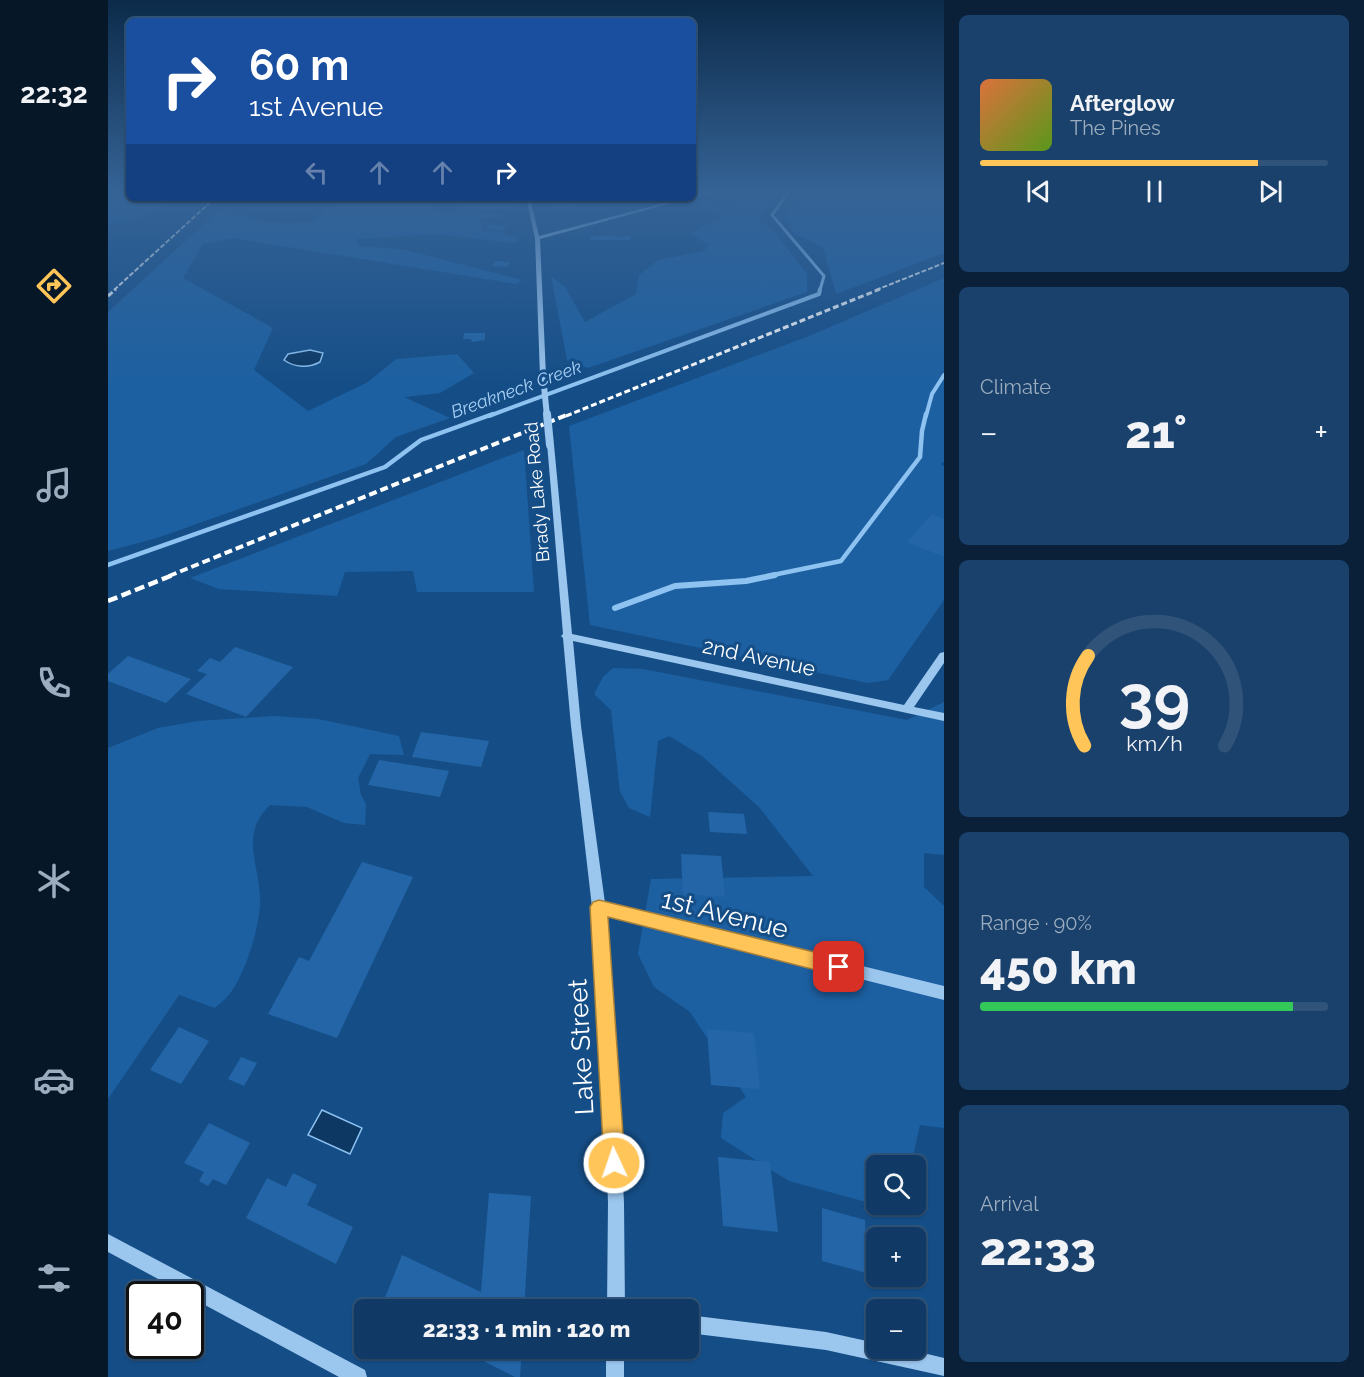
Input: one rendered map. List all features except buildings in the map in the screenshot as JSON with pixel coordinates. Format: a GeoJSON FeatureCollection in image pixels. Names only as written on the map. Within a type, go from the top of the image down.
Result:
{"type":"FeatureCollection","features":[{"type":"Feature","properties":{"kind":"street","name":"Brady Lake Road"},"geometry":{"type":"LineString","coordinates":[[538,255],[543,376],[566,636],[582,783]]}},
{"type":"Feature","properties":{"kind":"street","name":"2nd Avenue"},"geometry":{"type":"LineString","coordinates":[[566,636],[944,717]]}},
{"type":"Feature","properties":{"kind":"street"},"geometry":{"type":"LineString","coordinates":[[907,709],[944,654]]}},
{"type":"Feature","properties":{"kind":"street","name":"Lake Street"},"geometry":{"type":"LineString","coordinates":[[582,783],[599,907],[609,1046],[616,1191],[616,1299]]}},
{"type":"Feature","properties":{"kind":"street","name":"1st Avenue"},"geometry":{"type":"LineString","coordinates":[[599,907],[944,993]]}},
{"type":"Feature","properties":{"kind":"street"},"geometry":{"type":"LineString","coordinates":[[108,1243],[358,1377]]}},
{"type":"Feature","properties":{"kind":"street"},"geometry":{"type":"LineString","coordinates":[[699,1325],[826,1341],[944,1367]]}},
{"type":"Feature","properties":{"kind":"street"},"geometry":{"type":"LineString","coordinates":[[615,1359],[615,1377]]}},
{"type":"Feature","properties":{"kind":"shaded area"},"geometry":{"type":"Polygon","coordinates":[[[170,255],[196,255],[183,278],[273,328],[254,370],[308,411],[368,382],[396,359],[457,354],[474,373],[440,393],[404,397],[450,418],[396,437],[366,464],[157,538],[108,551],[108,312],[170,255]]]}},
{"type":"Feature","properties":{"kind":"shaded area"},"geometry":{"type":"Polygon","coordinates":[[[339,255],[426,255],[522,280],[516,284],[339,255]]]}},
{"type":"Feature","properties":{"kind":"shaded area"},"geometry":{"type":"Polygon","coordinates":[[[682,255],[793,255],[807,274],[807,292],[588,368],[567,360],[551,276],[565,287],[585,322],[636,294],[639,275],[658,260],[682,255]]]}},
{"type":"Feature","properties":{"kind":"shaded area"},"geometry":{"type":"Polygon","coordinates":[[[825,255],[938,255],[836,294],[825,255]]]}},
{"type":"Feature","properties":{"kind":"shaded area"},"geometry":{"type":"Polygon","coordinates":[[[944,278],[944,462],[940,464],[944,466],[944,600],[888,680],[868,683],[590,625],[569,426],[809,336],[944,278]]]}},
{"type":"Feature","properties":{"kind":"shaded area"},"geometry":{"type":"Polygon","coordinates":[[[310,350],[323,353],[320,362],[302,366],[293,365],[284,360],[288,354],[310,350]]]}},
{"type":"Feature","properties":{"kind":"shaded area"},"geometry":{"type":"Polygon","coordinates":[[[524,450],[534,592],[417,592],[413,571],[345,572],[337,596],[219,589],[190,578],[524,450]]]}},
{"type":"Feature","properties":{"kind":"shaded area"},"geometry":{"type":"Polygon","coordinates":[[[613,668],[643,669],[907,720],[944,702],[944,855],[924,853],[924,887],[944,906],[944,1128],[920,1125],[913,1155],[866,1155],[866,1202],[789,1181],[721,1138],[723,1113],[746,1097],[690,1012],[654,987],[638,954],[651,879],[813,876],[759,807],[702,756],[669,736],[658,741],[650,817],[629,808],[620,792],[611,710],[594,694],[603,677],[613,668]]]}},
{"type":"Feature","properties":{"kind":"shaded area"},"geometry":{"type":"Polygon","coordinates":[[[273,716],[318,719],[399,736],[404,755],[370,754],[358,778],[361,795],[366,804],[365,825],[344,823],[307,807],[270,805],[261,816],[253,837],[260,906],[252,946],[237,983],[215,1008],[179,995],[108,1099],[108,748],[158,728],[198,721],[273,716]]]}},
{"type":"Feature","properties":{"kind":"shaded area"},"geometry":{"type":"Polygon","coordinates":[[[322,1110],[362,1128],[350,1154],[308,1135],[322,1110]]]}},
{"type":"Feature","properties":{"kind":"waterway","name":"Breakneck Creek"},"geometry":{"type":"LineString","coordinates":[[806,255],[824,276],[820,290]]}},
{"type":"Feature","properties":{"kind":"waterway","name":"Breakneck Creek"},"geometry":{"type":"LineString","coordinates":[[489,416],[819,294],[820,289]]}},
{"type":"Feature","properties":{"kind":"waterway","name":"Breakneck Creek"},"geometry":{"type":"LineString","coordinates":[[926,416],[932,394],[944,375]]}},
{"type":"Feature","properties":{"kind":"waterway","name":"Breakneck Creek"},"geometry":{"type":"LineString","coordinates":[[108,565],[385,467],[421,440],[493,414]]}},
{"type":"Feature","properties":{"kind":"waterway","name":"Breakneck Creek"},"geometry":{"type":"LineString","coordinates":[[768,576],[841,561],[920,457],[926,414]]}},
{"type":"Feature","properties":{"kind":"waterway","name":"Breakneck Creek"},"geometry":{"type":"LineString","coordinates":[[615,608],[675,586],[746,581],[775,575]]}},
{"type":"Feature","properties":{"kind":"railway"},"geometry":{"type":"LineString","coordinates":[[114,290],[152,255]]}},
{"type":"Feature","properties":{"kind":"railway"},"geometry":{"type":"LineString","coordinates":[[876,290],[944,263]]}},
{"type":"Feature","properties":{"kind":"railway"},"geometry":{"type":"LineString","coordinates":[[108,296],[116,289]]}},
{"type":"Feature","properties":{"kind":"railway"},"geometry":{"type":"LineString","coordinates":[[566,416],[880,289]]}},
{"type":"Feature","properties":{"kind":"railway"},"geometry":{"type":"LineString","coordinates":[[169,576],[569,414]]}},
{"type":"Feature","properties":{"kind":"railway"},"geometry":{"type":"LineString","coordinates":[[108,601],[173,575]]}},
{"type":"Feature","properties":{"kind":"route"},"geometry":{"type":"LineString","coordinates":[[614,1163],[609,1046],[599,907],[839,967]]}}]}
